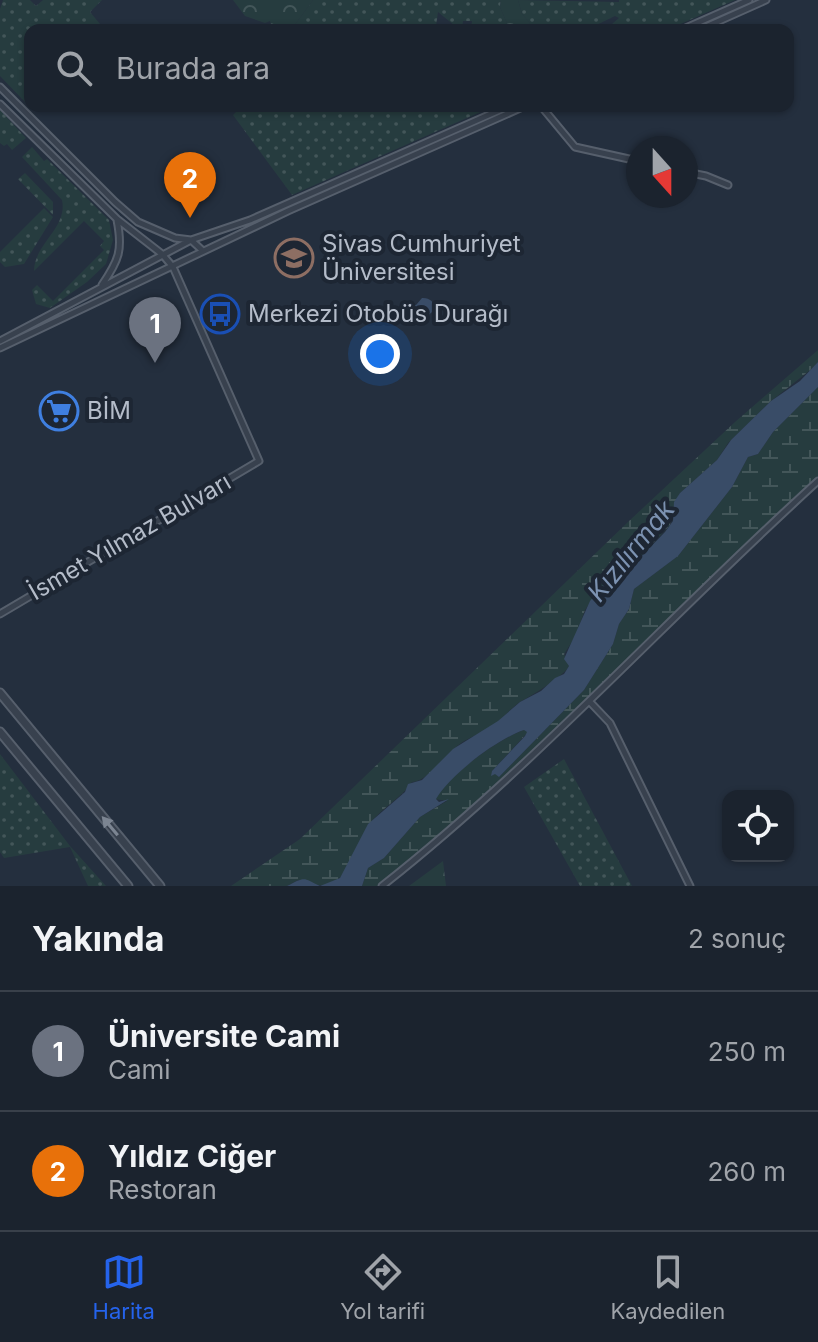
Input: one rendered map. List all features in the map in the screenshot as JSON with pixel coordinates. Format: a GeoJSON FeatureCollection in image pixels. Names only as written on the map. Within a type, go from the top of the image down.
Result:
{"type":"FeatureCollection","features":[{"type":"Feature","properties":{"kind":"street"},"geometry":{"type":"LineString","coordinates":[[695,24],[749,0]]}},
{"type":"Feature","properties":{"kind":"street"},"geometry":{"type":"LineString","coordinates":[[712,24],[766,0]]}},
{"type":"Feature","properties":{"kind":"street"},"geometry":{"type":"LineString","coordinates":[[0,87],[24,111]]}},
{"type":"Feature","properties":{"kind":"street"},"geometry":{"type":"LineString","coordinates":[[0,104],[117,219],[162,254],[173,267]]}},
{"type":"Feature","properties":{"kind":"street"},"geometry":{"type":"LineString","coordinates":[[25,112],[138,222],[160,233],[191,240],[203,251]]}},
{"type":"Feature","properties":{"kind":"street"},"geometry":{"type":"LineString","coordinates":[[0,341],[191,240],[250,220],[495,112]]}},
{"type":"Feature","properties":{"kind":"street"},"geometry":{"type":"LineString","coordinates":[[0,348],[203,251],[512,112]]}},
{"type":"Feature","properties":{"kind":"street"},"geometry":{"type":"LineString","coordinates":[[546,112],[575,147],[626,158]]}},
{"type":"Feature","properties":{"kind":"street"},"geometry":{"type":"LineString","coordinates":[[698,174],[728,185]]}},
{"type":"Feature","properties":{"kind":"street"},"geometry":{"type":"LineString","coordinates":[[99,289],[119,257],[122,244],[117,219]]}},
{"type":"Feature","properties":{"kind":"street","name":"İsmet Yılmaz Bulvarı"},"geometry":{"type":"LineString","coordinates":[[0,614],[259,461],[173,267]]}},
{"type":"Feature","properties":{"kind":"street"},"geometry":{"type":"LineString","coordinates":[[382,886],[429,849],[590,702],[818,481]]}},
{"type":"Feature","properties":{"kind":"street"},"geometry":{"type":"LineString","coordinates":[[0,693],[160,886]]}},
{"type":"Feature","properties":{"kind":"street"},"geometry":{"type":"LineString","coordinates":[[590,702],[610,723],[690,886]]}},
{"type":"Feature","properties":{"kind":"street"},"geometry":{"type":"LineString","coordinates":[[0,732],[128,886]]}},
{"type":"Feature","properties":{"kind":"green space"},"geometry":{"type":"Polygon","coordinates":[[[3,0],[30,0],[36,6],[43,0],[102,0],[90,12],[100,24],[24,24],[24,101],[0,76],[0,9],[3,0]]]}},
{"type":"Feature","properties":{"kind":"green space"},"geometry":{"type":"Polygon","coordinates":[[[233,0],[313,0],[295,24],[271,24],[270,21],[265,23],[245,16],[233,0]]]}},
{"type":"Feature","properties":{"kind":"green space"},"geometry":{"type":"Polygon","coordinates":[[[313,0],[501,0],[500,7],[507,24],[472,24],[472,21],[463,21],[463,24],[453,24],[438,12],[436,24],[295,24],[313,0]]]}},
{"type":"Feature","properties":{"kind":"green space"},"geometry":{"type":"Polygon","coordinates":[[[501,0],[518,0],[522,14],[530,23],[507,24],[500,7],[501,0]]]}},
{"type":"Feature","properties":{"kind":"green space"},"geometry":{"type":"Polygon","coordinates":[[[518,0],[735,0],[681,24],[612,24],[619,18],[615,16],[598,24],[529,24],[522,14],[518,0]]]}},
{"type":"Feature","properties":{"kind":"green space"},"geometry":{"type":"Polygon","coordinates":[[[0,110],[26,138],[12,150],[7,144],[4,146],[0,143],[0,110]]]}},
{"type":"Feature","properties":{"kind":"green space"},"geometry":{"type":"Polygon","coordinates":[[[236,112],[480,112],[292,195],[233,115],[236,112]]]}},
{"type":"Feature","properties":{"kind":"green space"},"geometry":{"type":"Polygon","coordinates":[[[32,147],[109,220],[113,240],[106,264],[87,282],[50,308],[36,304],[32,290],[37,285],[53,301],[104,250],[100,246],[104,241],[84,221],[34,271],[39,252],[56,228],[63,210],[62,200],[22,157],[32,147]]]}},
{"type":"Feature","properties":{"kind":"green space"},"geometry":{"type":"Polygon","coordinates":[[[25,173],[53,202],[53,215],[18,179],[25,173]]]}},
{"type":"Feature","properties":{"kind":"green space"},"geometry":{"type":"Polygon","coordinates":[[[44,208],[53,217],[24,264],[5,267],[0,262],[0,252],[44,208]]]}},
{"type":"Feature","properties":{"kind":"green space"},"geometry":{"type":"Polygon","coordinates":[[[818,350],[818,362],[814,367],[771,401],[728,443],[717,460],[680,493],[670,525],[633,565],[597,592],[564,654],[569,666],[566,670],[517,704],[497,723],[458,745],[432,771],[412,782],[371,822],[340,877],[323,885],[298,880],[287,886],[231,886],[300,839],[629,521],[818,350]]]}},
{"type":"Feature","properties":{"kind":"green space"},"geometry":{"type":"Polygon","coordinates":[[[818,387],[818,476],[588,700],[427,846],[377,886],[362,886],[368,868],[384,858],[420,817],[447,801],[435,799],[463,769],[501,741],[524,730],[528,732],[492,771],[499,777],[584,690],[613,644],[619,624],[629,609],[634,589],[678,556],[732,487],[748,457],[758,454],[773,432],[818,387]]]}},
{"type":"Feature","properties":{"kind":"green space"},"geometry":{"type":"Polygon","coordinates":[[[0,754],[70,846],[106,886],[88,886],[70,847],[4,858],[0,852],[0,754]]]}},
{"type":"Feature","properties":{"kind":"green space"},"geometry":{"type":"Polygon","coordinates":[[[564,759],[632,886],[580,886],[524,787],[564,759]]]}},
{"type":"Feature","properties":{"kind":"green space"},"geometry":{"type":"Polygon","coordinates":[[[443,861],[446,886],[409,886],[443,861]]]}},
{"type":"Feature","properties":{"kind":"water"},"geometry":{"type":"Polygon","coordinates":[[[422,298],[431,301],[433,311],[420,315],[414,323],[403,322],[399,313],[401,308],[408,304],[416,305],[422,298]]]}},
{"type":"Feature","properties":{"kind":"water","name":"Kızılırmak"},"geometry":{"type":"Polygon","coordinates":[[[818,362],[818,387],[773,432],[758,454],[748,457],[732,487],[678,556],[634,589],[629,609],[619,624],[613,644],[584,690],[499,777],[495,774],[491,776],[492,771],[525,736],[527,732],[524,730],[488,749],[463,769],[436,799],[439,802],[449,799],[420,817],[384,858],[368,868],[362,886],[320,886],[340,878],[368,824],[405,792],[408,784],[422,780],[453,749],[564,674],[569,666],[564,659],[590,601],[604,584],[633,565],[665,532],[673,521],[674,502],[680,493],[717,460],[731,440],[771,401],[800,381],[818,362]]]}},
{"type":"Feature","properties":{"kind":"water"},"geometry":{"type":"Polygon","coordinates":[[[304,879],[320,886],[287,886],[304,879]]]}},
{"type":"Feature","properties":{"kind":"place","name":"Yıldız Ciğer"},"geometry":{"type":"Point","coordinates":[190,218]}},
{"type":"Feature","properties":{"kind":"place","name":"Sivas Cumhuriyet Üniversitesi"},"geometry":{"type":"Point","coordinates":[294,258]}},
{"type":"Feature","properties":{"kind":"place","name":"Merkezi Otobüs Durağı"},"geometry":{"type":"Point","coordinates":[220,314]}},
{"type":"Feature","properties":{"kind":"place","name":"Üniversite Cami"},"geometry":{"type":"Point","coordinates":[155,363]}},
{"type":"Feature","properties":{"kind":"place","name":"BİM"},"geometry":{"type":"Point","coordinates":[59,411]}}]}
